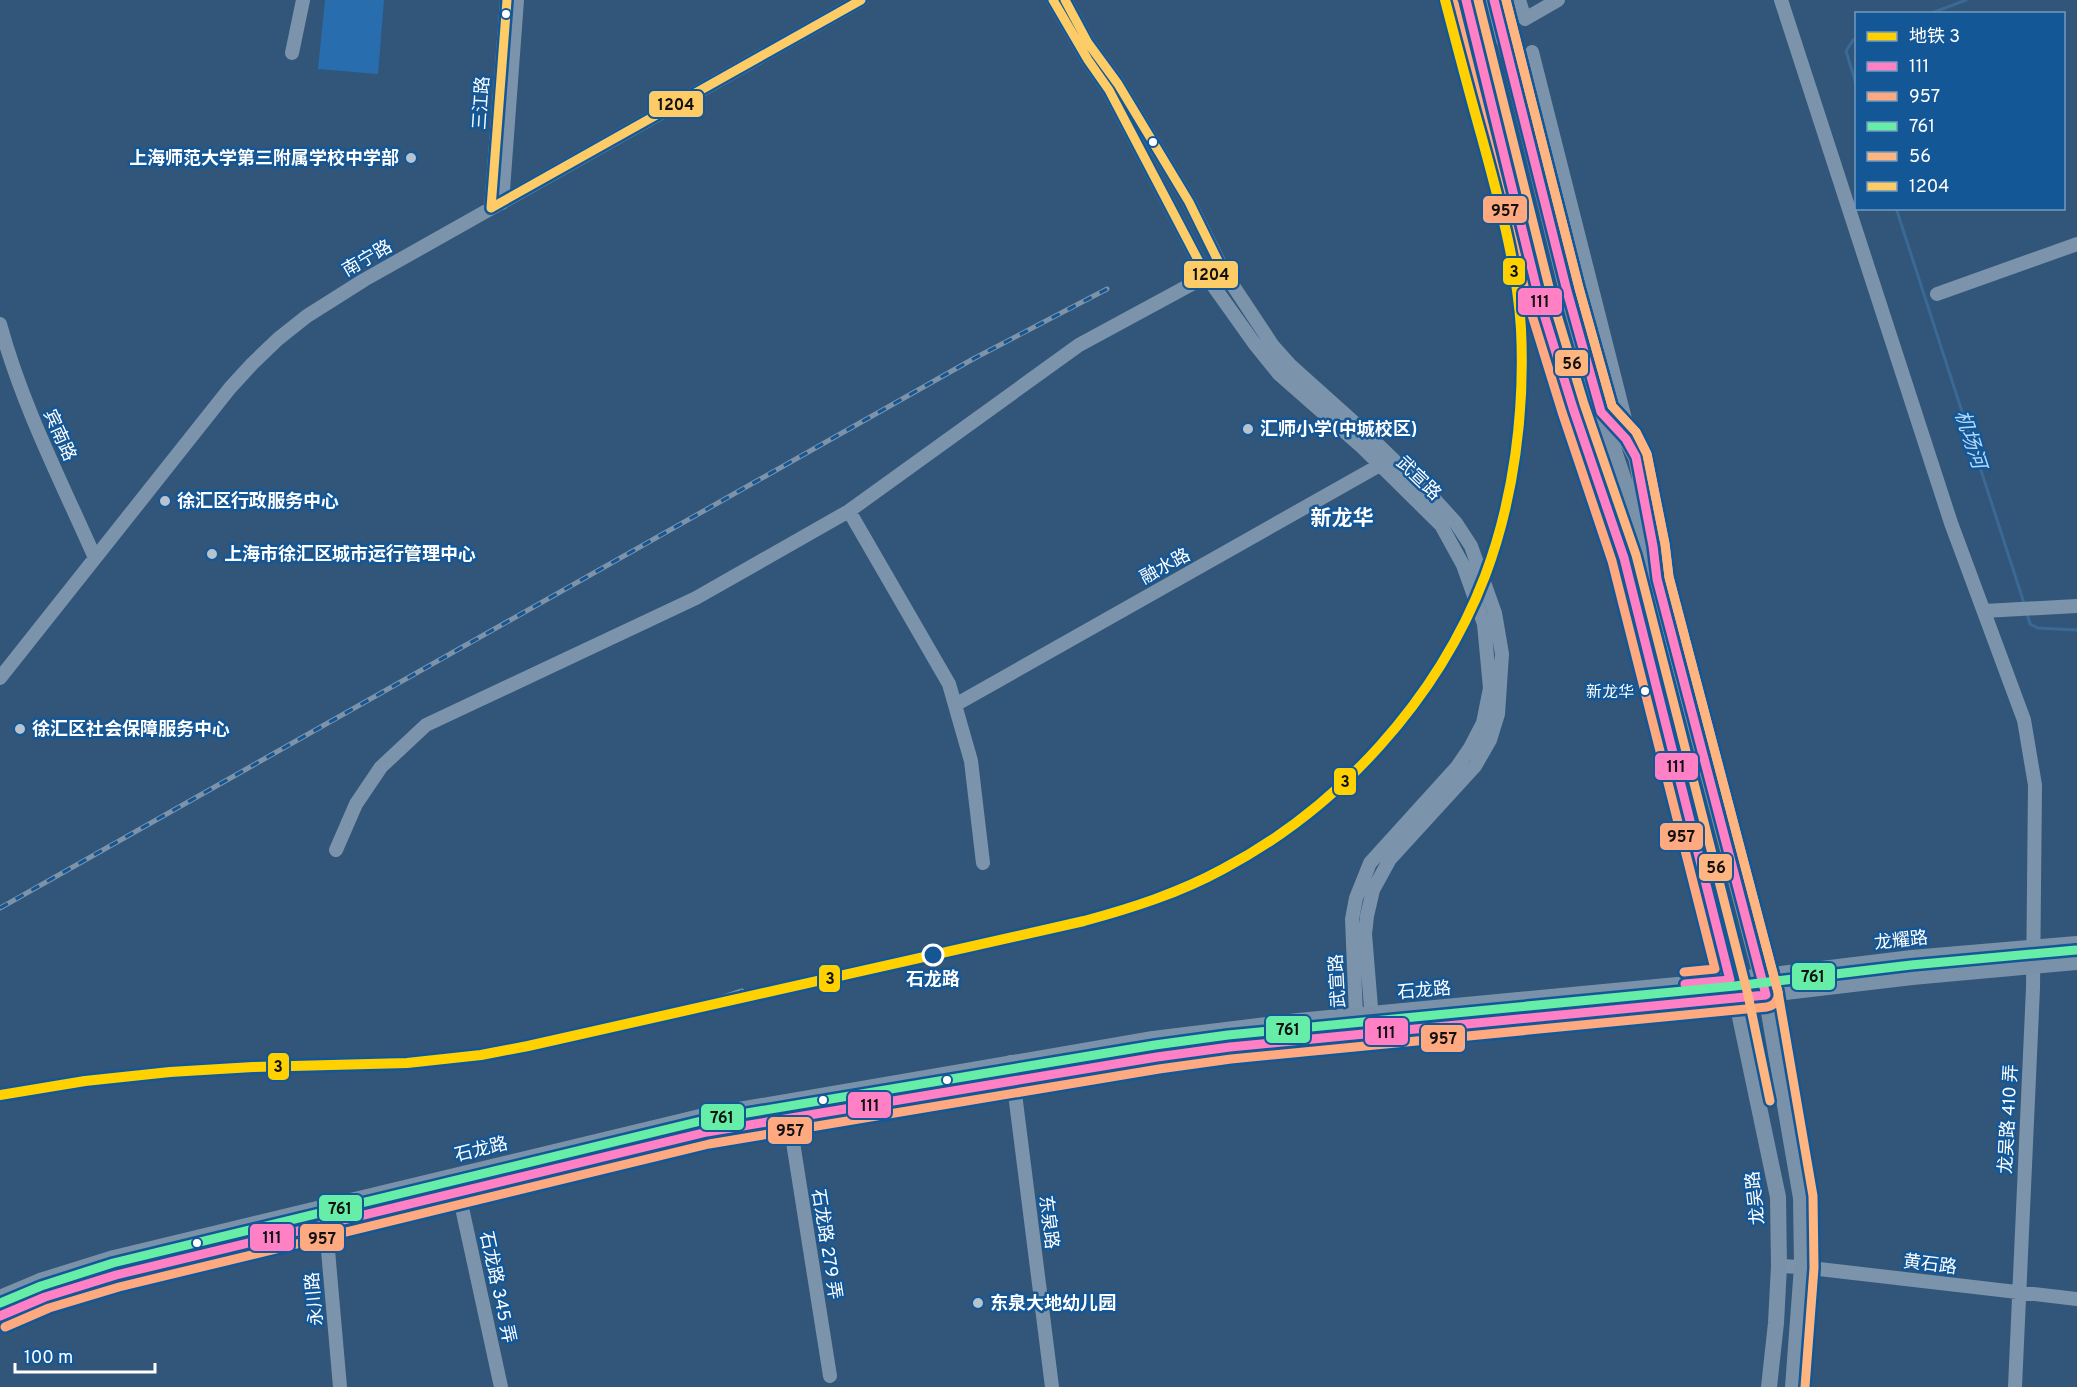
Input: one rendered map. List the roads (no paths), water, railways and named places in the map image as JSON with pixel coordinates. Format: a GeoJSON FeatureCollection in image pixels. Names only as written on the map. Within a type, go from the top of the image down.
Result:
{"type":"FeatureCollection","features":[{"type":"Feature","properties":{"kind":"main road","name":"龙吴路"},"geometry":{"type":"LineString","coordinates":[[1466,0],[1539,298],[1573,408],[1624,558],[1736,998],[1778,1197],[1779,1266],[1769,1387]]}},
{"type":"Feature","properties":{"kind":"main road"},"geometry":{"type":"LineString","coordinates":[[1494,0],[1504,40]]}},
{"type":"Feature","properties":{"kind":"main road"},"geometry":{"type":"LineString","coordinates":[[1513,70],[1567,291],[1601,412],[1657,579],[1766,995],[1801,1198],[1802,1268],[1793,1387]]}},
{"type":"Feature","properties":{"kind":"main road"},"geometry":{"type":"LineString","coordinates":[[1601,412],[1626,439],[1636,457],[1657,579]]}},
{"type":"Feature","properties":{"kind":"main road","name":"龙耀路"},"geometry":{"type":"LineString","coordinates":[[1730,980],[1912,958],[2077,944]]}},
{"type":"Feature","properties":{"kind":"main road"},"geometry":{"type":"LineString","coordinates":[[1736,998],[1912,977],[2077,962]]}},
{"type":"Feature","properties":{"kind":"main road","name":"石龙路"},"geometry":{"type":"LineString","coordinates":[[0,1298],[40,1281],[114,1258],[704,1116],[1153,1039],[1364,1015],[1730,980]]}},
{"type":"Feature","properties":{"kind":"main road","name":"石龙路"},"geometry":{"type":"LineString","coordinates":[[0,1316],[45,1297],[116,1275],[459,1194],[652,1145],[789,1117],[1167,1055],[1366,1033],[1736,998]]}},
{"type":"Feature","properties":{"kind":"street"},"geometry":{"type":"LineString","coordinates":[[292,53],[303,0]]}},
{"type":"Feature","properties":{"kind":"street","name":"三江路"},"geometry":{"type":"LineString","coordinates":[[496,206],[507,0]]}},
{"type":"Feature","properties":{"kind":"street","name":"三江路"},"geometry":{"type":"LineString","coordinates":[[496,206],[517,0]]}},
{"type":"Feature","properties":{"kind":"street","name":"南宁路"},"geometry":{"type":"LineString","coordinates":[[0,678],[230,388],[278,339],[306,316],[335,297],[861,0]]}},
{"type":"Feature","properties":{"kind":"street","name":"武宣路"},"geometry":{"type":"LineString","coordinates":[[1053,0],[1088,60],[1109,90],[1207,277],[1254,343],[1280,374],[1386,462]]}},
{"type":"Feature","properties":{"kind":"street"},"geometry":{"type":"LineString","coordinates":[[1065,0],[1088,43],[1118,84],[1189,202],[1221,267],[1273,346],[1386,462],[1443,508],[1456,523],[1471,546],[1495,612],[1502,654],[1498,714],[1490,740],[1475,766],[1390,859],[1373,890],[1365,934],[1364,1015],[1366,1033]]}},
{"type":"Feature","properties":{"kind":"street"},"geometry":{"type":"LineString","coordinates":[[1519,0],[1525,19],[1558,0]]}},
{"type":"Feature","properties":{"kind":"street","name":"龙吴路 410 弄"},"geometry":{"type":"LineString","coordinates":[[1781,0],[1951,523],[2024,720],[2036,785],[2033,965],[2015,1387]]}},
{"type":"Feature","properties":{"kind":"street"},"geometry":{"type":"LineString","coordinates":[[1532,52],[1626,423],[1626,439]]}},
{"type":"Feature","properties":{"kind":"street"},"geometry":{"type":"LineString","coordinates":[[1937,294],[2077,244]]}},
{"type":"Feature","properties":{"kind":"street"},"geometry":{"type":"LineString","coordinates":[[336,850],[356,804],[381,767],[426,725],[696,598],[849,511],[1079,345],[1207,277],[1221,267]]}},
{"type":"Feature","properties":{"kind":"street","name":"宾南路"},"geometry":{"type":"LineString","coordinates":[[0,324],[10,360],[26,401],[95,558]]}},
{"type":"Feature","properties":{"kind":"street","name":"融水路"},"geometry":{"type":"LineString","coordinates":[[955,705],[1386,462]]}},
{"type":"Feature","properties":{"kind":"street"},"geometry":{"type":"LineString","coordinates":[[849,511],[949,684],[971,761],[983,863]]}},
{"type":"Feature","properties":{"kind":"street"},"geometry":{"type":"LineString","coordinates":[[1984,611],[2077,606]]}},
{"type":"Feature","properties":{"kind":"street","name":"东泉路"},"geometry":{"type":"LineString","coordinates":[[1011,1062],[1052,1387]]}},
{"type":"Feature","properties":{"kind":"street","name":"石龙路 279 弄"},"geometry":{"type":"LineString","coordinates":[[789,1117],[830,1376]]}},
{"type":"Feature","properties":{"kind":"street","name":"石龙路 345 弄"},"geometry":{"type":"LineString","coordinates":[[459,1194],[501,1387]]}},
{"type":"Feature","properties":{"kind":"street","name":"永川路"},"geometry":{"type":"LineString","coordinates":[[324,1207],[340,1387]]}},
{"type":"Feature","properties":{"kind":"street","name":"黄石路"},"geometry":{"type":"LineString","coordinates":[[1779,1266],[2077,1299]]}},
{"type":"Feature","properties":{"kind":"waterway","name":"机场河"},"geometry":{"type":"LineString","coordinates":[[1934,12],[1966,0]]}},
{"type":"Feature","properties":{"kind":"waterway","name":"机场河"},"geometry":{"type":"LineString","coordinates":[[1855,39],[1846,51],[1855,81]]}},
{"type":"Feature","properties":{"kind":"waterway","name":"机场河"},"geometry":{"type":"LineString","coordinates":[[1897,210],[2024,603]]}},
{"type":"Feature","properties":{"kind":"waterway","name":"机场河"},"geometry":{"type":"LineString","coordinates":[[2027,613],[2030,624],[2038,628],[2077,630]]}},
{"type":"Feature","properties":{"kind":"tunnel"},"geometry":{"type":"LineString","coordinates":[[1504,40],[1513,71]]}},
{"type":"Feature","properties":{"kind":"railway"},"geometry":{"type":"LineString","coordinates":[[0,908],[973,359],[1107,289]]}},
{"type":"Feature","properties":{"kind":"railway"},"geometry":{"type":"LineString","coordinates":[[672,1014],[742,991]]}},
{"type":"Feature","properties":{"kind":"metro line","name":"3"},"geometry":{"type":"LineString","coordinates":[[0,1095],[85,1081],[170,1072],[253,1067],[407,1063],[481,1055],[528,1046],[1120,911],[1172,893],[1206,878],[1266,844],[1306,815],[1380,746],[1412,707],[1441,665],[1465,621],[1485,576],[1495,547],[1510,486],[1519,423],[1522,360],[1516,281],[1501,209],[1445,0]]}},
{"type":"Feature","properties":{"kind":"place","name":"上海师范大学第三附属学校中学部"},"geometry":{"type":"Point","coordinates":[411,158]}},
{"type":"Feature","properties":{"kind":"place","name":"汇师小学(中城校区)"},"geometry":{"type":"Point","coordinates":[1248,429]}},
{"type":"Feature","properties":{"kind":"place","name":"徐汇区行政服务中心"},"geometry":{"type":"Point","coordinates":[165,501]}},
{"type":"Feature","properties":{"kind":"place","name":"上海市徐汇区城市运行管理中心"},"geometry":{"type":"Point","coordinates":[212,554]}},
{"type":"Feature","properties":{"kind":"place","name":"新龙华"},"geometry":{"type":"Point","coordinates":[1645,691]}},
{"type":"Feature","properties":{"kind":"place","name":"徐汇区社会保障服务中心"},"geometry":{"type":"Point","coordinates":[20,729]}},
{"type":"Feature","properties":{"kind":"place","name":"石龙路"},"geometry":{"type":"Point","coordinates":[933,955]}},
{"type":"Feature","properties":{"kind":"place","name":"东泉大地幼儿园"},"geometry":{"type":"Point","coordinates":[978,1303]}},
{"type":"Feature","properties":{"kind":"district","name":"新龙华"},"geometry":{"type":"Point","coordinates":[1342,518]}}]}
